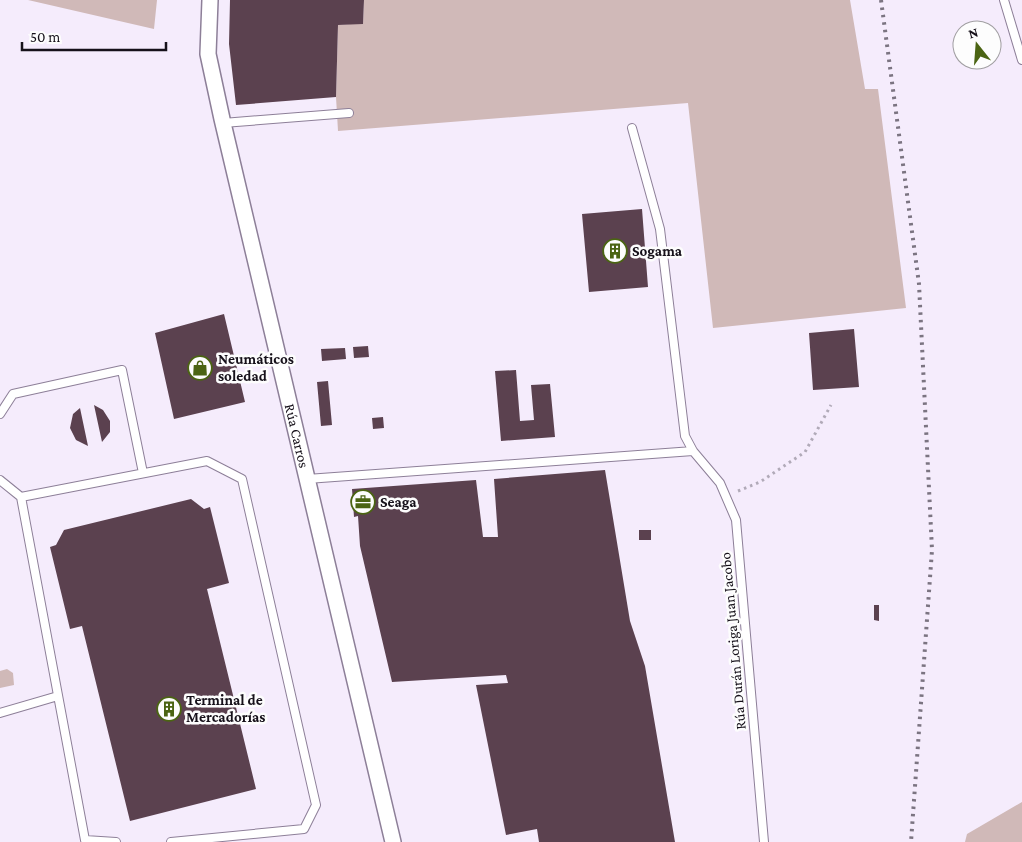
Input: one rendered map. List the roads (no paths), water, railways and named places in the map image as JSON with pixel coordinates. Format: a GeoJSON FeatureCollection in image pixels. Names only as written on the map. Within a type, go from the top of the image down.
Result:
{"type":"FeatureCollection","features":[{"type":"Feature","properties":{"kind":"street","name":"Rúa Carros"},"geometry":{"type":"LineString","coordinates":[[210,0],[208,54],[393,842]]}},
{"type":"Feature","properties":{"kind":"lane"},"geometry":{"type":"LineString","coordinates":[[1004,0],[1022,60]]}},
{"type":"Feature","properties":{"kind":"lane"},"geometry":{"type":"LineString","coordinates":[[223,123],[349,113]]}},
{"type":"Feature","properties":{"kind":"lane","name":"Rúa Durán Loriga Juan Jacobo"},"geometry":{"type":"LineString","coordinates":[[632,128],[660,228],[685,436],[693,451],[720,483],[736,520],[764,842]]}},
{"type":"Feature","properties":{"kind":"lane"},"geometry":{"type":"LineString","coordinates":[[0,414],[13,394],[122,370],[143,474]]}},
{"type":"Feature","properties":{"kind":"lane"},"geometry":{"type":"LineString","coordinates":[[307,479],[693,451]]}},
{"type":"Feature","properties":{"kind":"lane"},"geometry":{"type":"LineString","coordinates":[[21,497],[207,461],[242,480],[316,805],[304,828],[171,842]]}},
{"type":"Feature","properties":{"kind":"lane"},"geometry":{"type":"LineString","coordinates":[[0,480],[21,497],[83,841],[116,842]]}},
{"type":"Feature","properties":{"kind":"lane"},"geometry":{"type":"LineString","coordinates":[[0,713],[58,696]]}},
{"type":"Feature","properties":{"kind":"railway"},"geometry":{"type":"LineString","coordinates":[[881,0],[919,284],[932,550],[911,842]]}},
{"type":"Feature","properties":{"kind":"place","name":"Sogama"},"geometry":{"type":"Point","coordinates":[615,251]}},
{"type":"Feature","properties":{"kind":"place","name":"Neumáticos soledad"},"geometry":{"type":"Point","coordinates":[200,368]}},
{"type":"Feature","properties":{"kind":"place","name":"Seaga"},"geometry":{"type":"Point","coordinates":[363,502]}},
{"type":"Feature","properties":{"kind":"place","name":"Terminal de Mercadorías"},"geometry":{"type":"Point","coordinates":[169,709]}}]}
